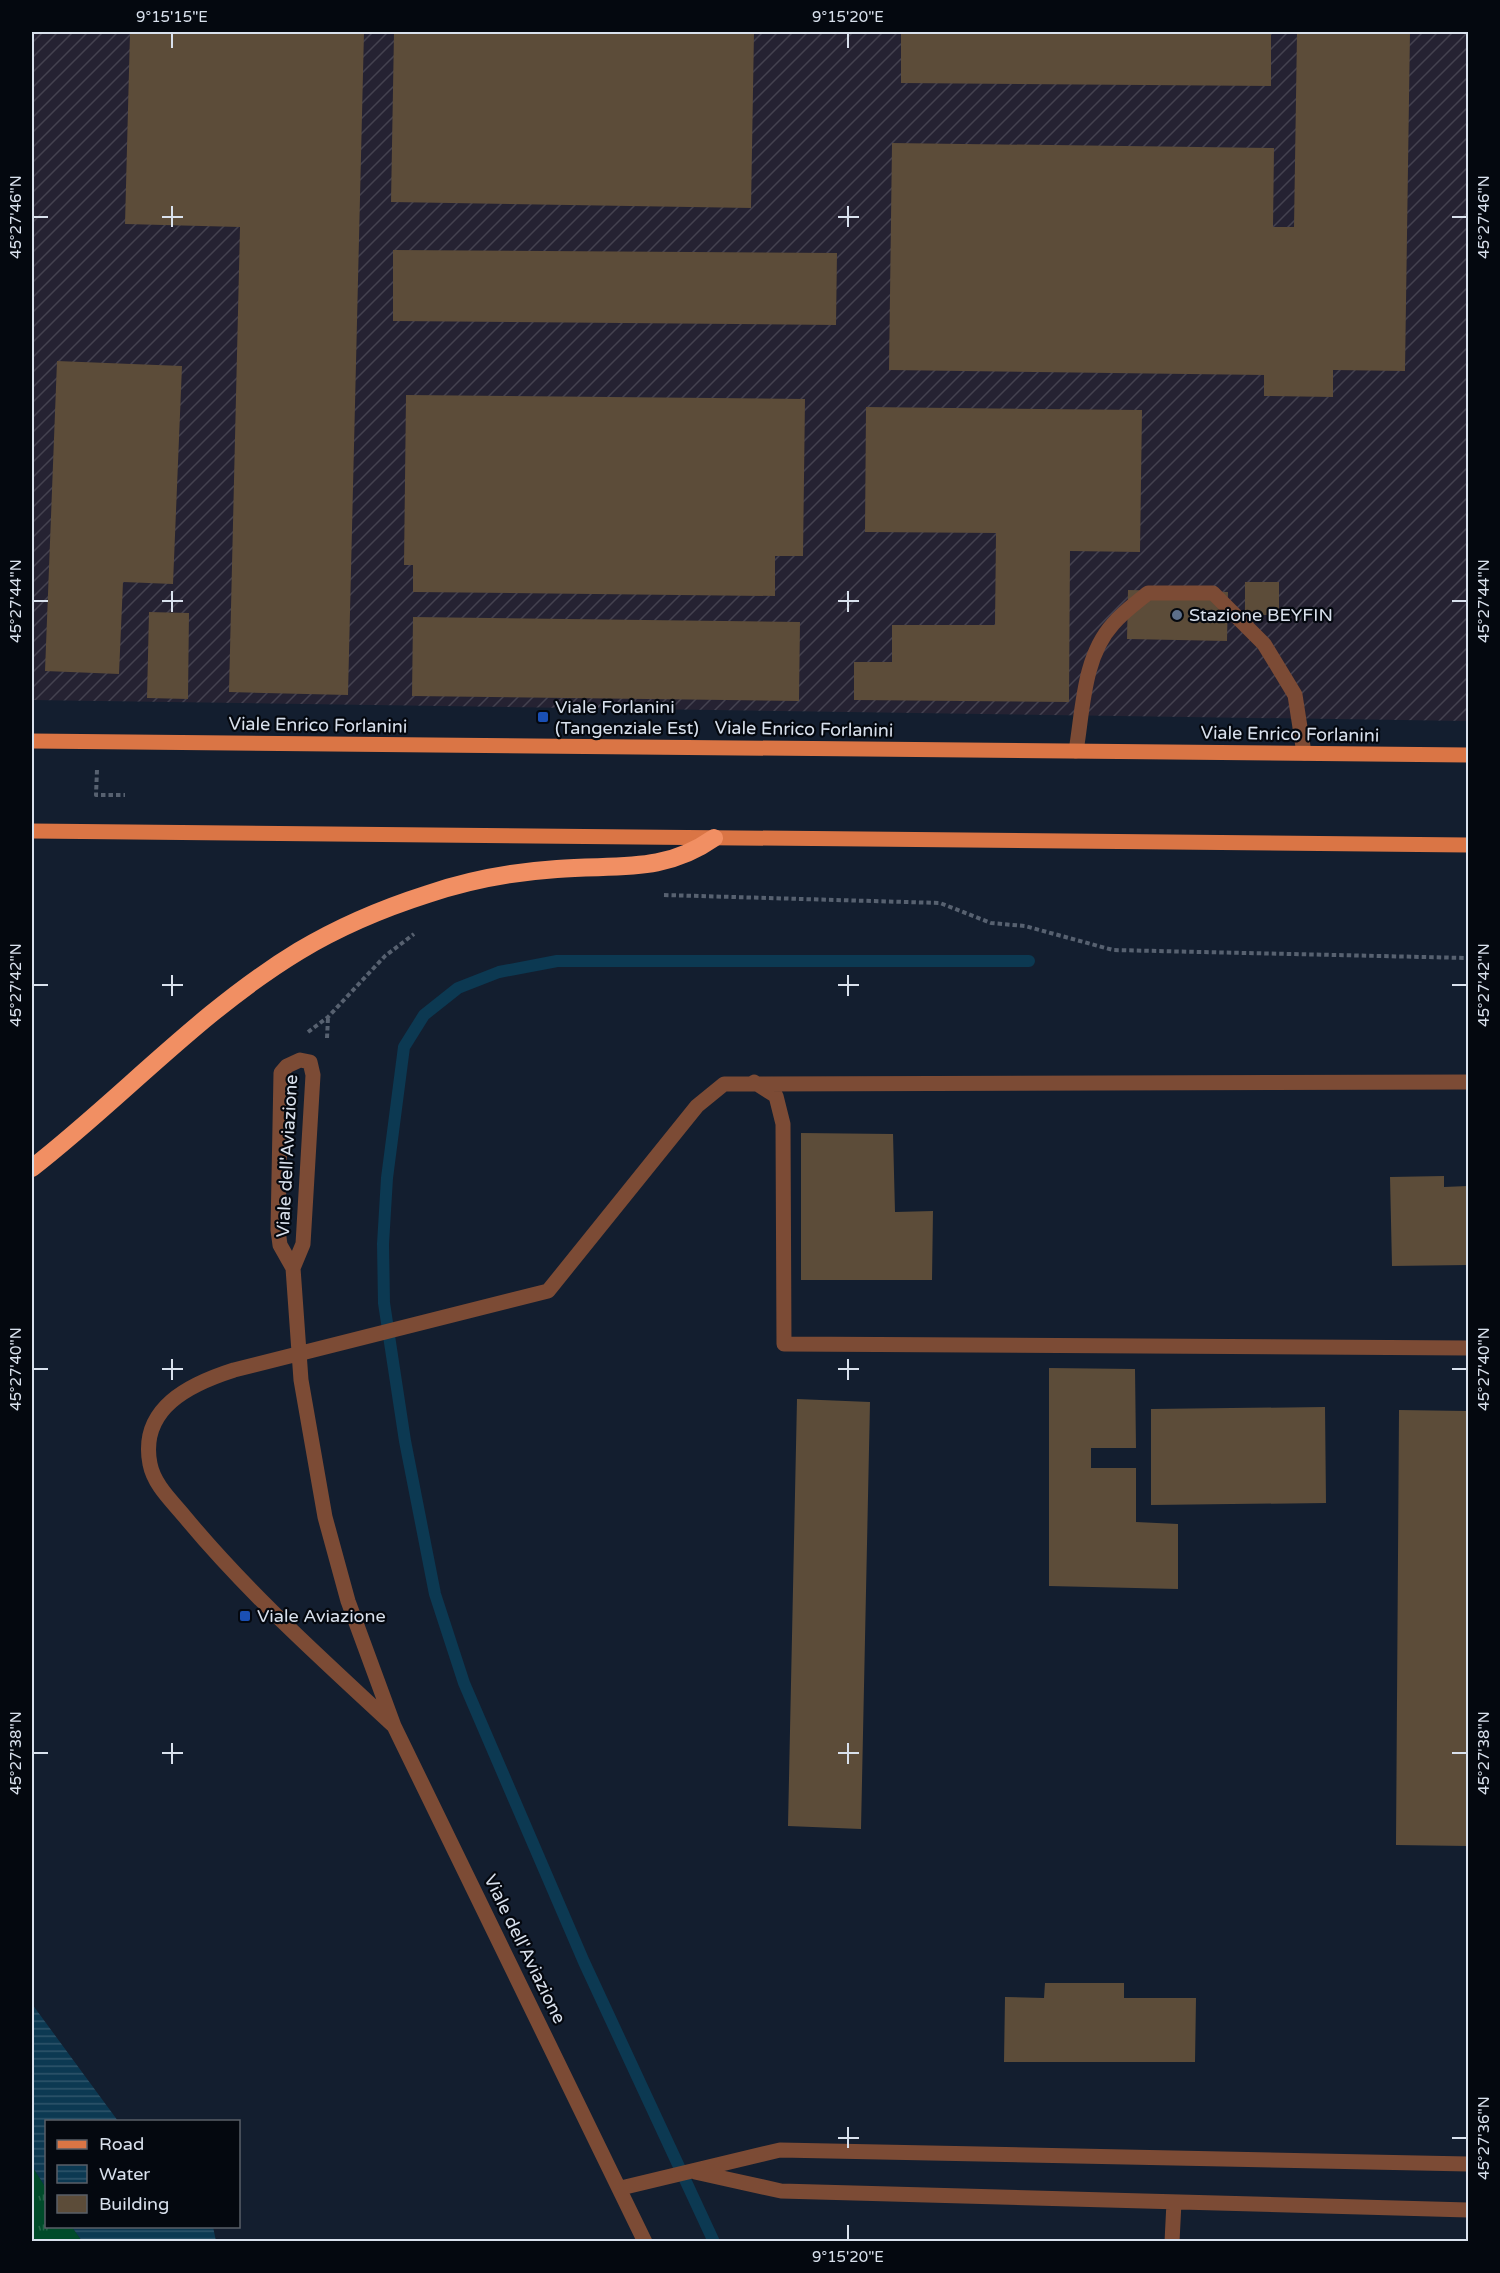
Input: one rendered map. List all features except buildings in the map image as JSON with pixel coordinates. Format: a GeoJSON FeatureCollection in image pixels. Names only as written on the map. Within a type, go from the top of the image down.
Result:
{"type":"FeatureCollection","features":[{"type":"Feature","properties":{"kind":"highway"},"geometry":{"type":"LineString","coordinates":[[32,1168],[239,993],[301,950],[353,923],[428,894],[467,883],[543,870],[660,863],[694,852],[714,838]]}},
{"type":"Feature","properties":{"kind":"highway"},"geometry":{"type":"LineString","coordinates":[[32,1174],[47,1156]]}},
{"type":"Feature","properties":{"kind":"main road","name":"Viale Enrico Forlanini"},"geometry":{"type":"LineString","coordinates":[[32,741],[1468,755]]}},
{"type":"Feature","properties":{"kind":"main road"},"geometry":{"type":"LineString","coordinates":[[32,831],[1468,845]]}},
{"type":"Feature","properties":{"kind":"street"},"geometry":{"type":"LineString","coordinates":[[1076,751],[1089,674],[1098,646],[1113,624],[1148,593],[1213,593],[1264,644],[1295,695],[1304,753]]}},
{"type":"Feature","properties":{"kind":"street","name":"Viale dell'Aviazione"},"geometry":{"type":"LineString","coordinates":[[293,1268],[280,1245],[278,1230],[281,1073],[287,1066],[300,1060],[310,1062],[312,1089],[303,1244],[293,1268],[298,1353],[313,1459],[332,1544],[348,1601],[394,1726],[645,2241]]}},
{"type":"Feature","properties":{"kind":"street"},"geometry":{"type":"LineString","coordinates":[[298,1353],[408,1328],[548,1291],[697,1106],[724,1084],[754,1082],[1468,1082]]}},
{"type":"Feature","properties":{"kind":"street"},"geometry":{"type":"LineString","coordinates":[[754,1082],[776,1096],[783,1124],[784,1344],[1468,1348]]}},
{"type":"Feature","properties":{"kind":"street","name":"Viale dell'Aviazione"},"geometry":{"type":"LineString","coordinates":[[298,1353],[204,1380],[179,1394],[162,1410],[152,1428],[149,1446],[151,1466],[162,1488],[252,1592],[394,1726]]}},
{"type":"Feature","properties":{"kind":"street"},"geometry":{"type":"LineString","coordinates":[[621,2188],[780,2150],[1468,2164]]}},
{"type":"Feature","properties":{"kind":"street"},"geometry":{"type":"LineString","coordinates":[[689,2171],[781,2192],[1468,2210]]}},
{"type":"Feature","properties":{"kind":"street"},"geometry":{"type":"LineString","coordinates":[[1172,2241],[1174,2202]]}},
{"type":"Feature","properties":{"kind":"path"},"geometry":{"type":"LineString","coordinates":[[97,769],[96,795],[125,795]]}},
{"type":"Feature","properties":{"kind":"path"},"geometry":{"type":"LineString","coordinates":[[653,894],[940,903],[991,923],[1025,926],[1113,950],[1468,958]]}},
{"type":"Feature","properties":{"kind":"path"},"geometry":{"type":"LineString","coordinates":[[326,1041],[328,1017],[385,956],[416,932]]}},
{"type":"Feature","properties":{"kind":"shaded area"},"geometry":{"type":"Polygon","coordinates":[[[32,32],[1468,32],[1468,721],[32,700],[32,32]]]}},
{"type":"Feature","properties":{"kind":"green space"},"geometry":{"type":"Polygon","coordinates":[[[32,2166],[45,2186],[45,2228],[73,2228],[82,2241],[32,2241],[32,2166]]]}},
{"type":"Feature","properties":{"kind":"water"},"geometry":{"type":"Polygon","coordinates":[[[32,2004],[117,2120],[45,2120],[45,2186],[32,2166],[32,2004]]]}},
{"type":"Feature","properties":{"kind":"water"},"geometry":{"type":"Polygon","coordinates":[[[73,2228],[213,2228],[216,2241],[82,2241],[73,2228]]]}},
{"type":"Feature","properties":{"kind":"waterway"},"geometry":{"type":"LineString","coordinates":[[714,2242],[584,1962],[464,1683],[435,1594],[405,1441],[384,1303],[383,1244],[387,1178],[404,1047],[424,1015],[458,988],[499,972],[557,961],[1029,961]]}},
{"type":"Feature","properties":{"kind":"place","name":"Stazione BEYFIN"},"geometry":{"type":"Point","coordinates":[1177,615]}},
{"type":"Feature","properties":{"kind":"place","name":"Viale Forlanini (Tangenziale Est)"},"geometry":{"type":"Point","coordinates":[543,717]}},
{"type":"Feature","properties":{"kind":"place","name":"Viale Aviazione"},"geometry":{"type":"Point","coordinates":[245,1616]}}]}
